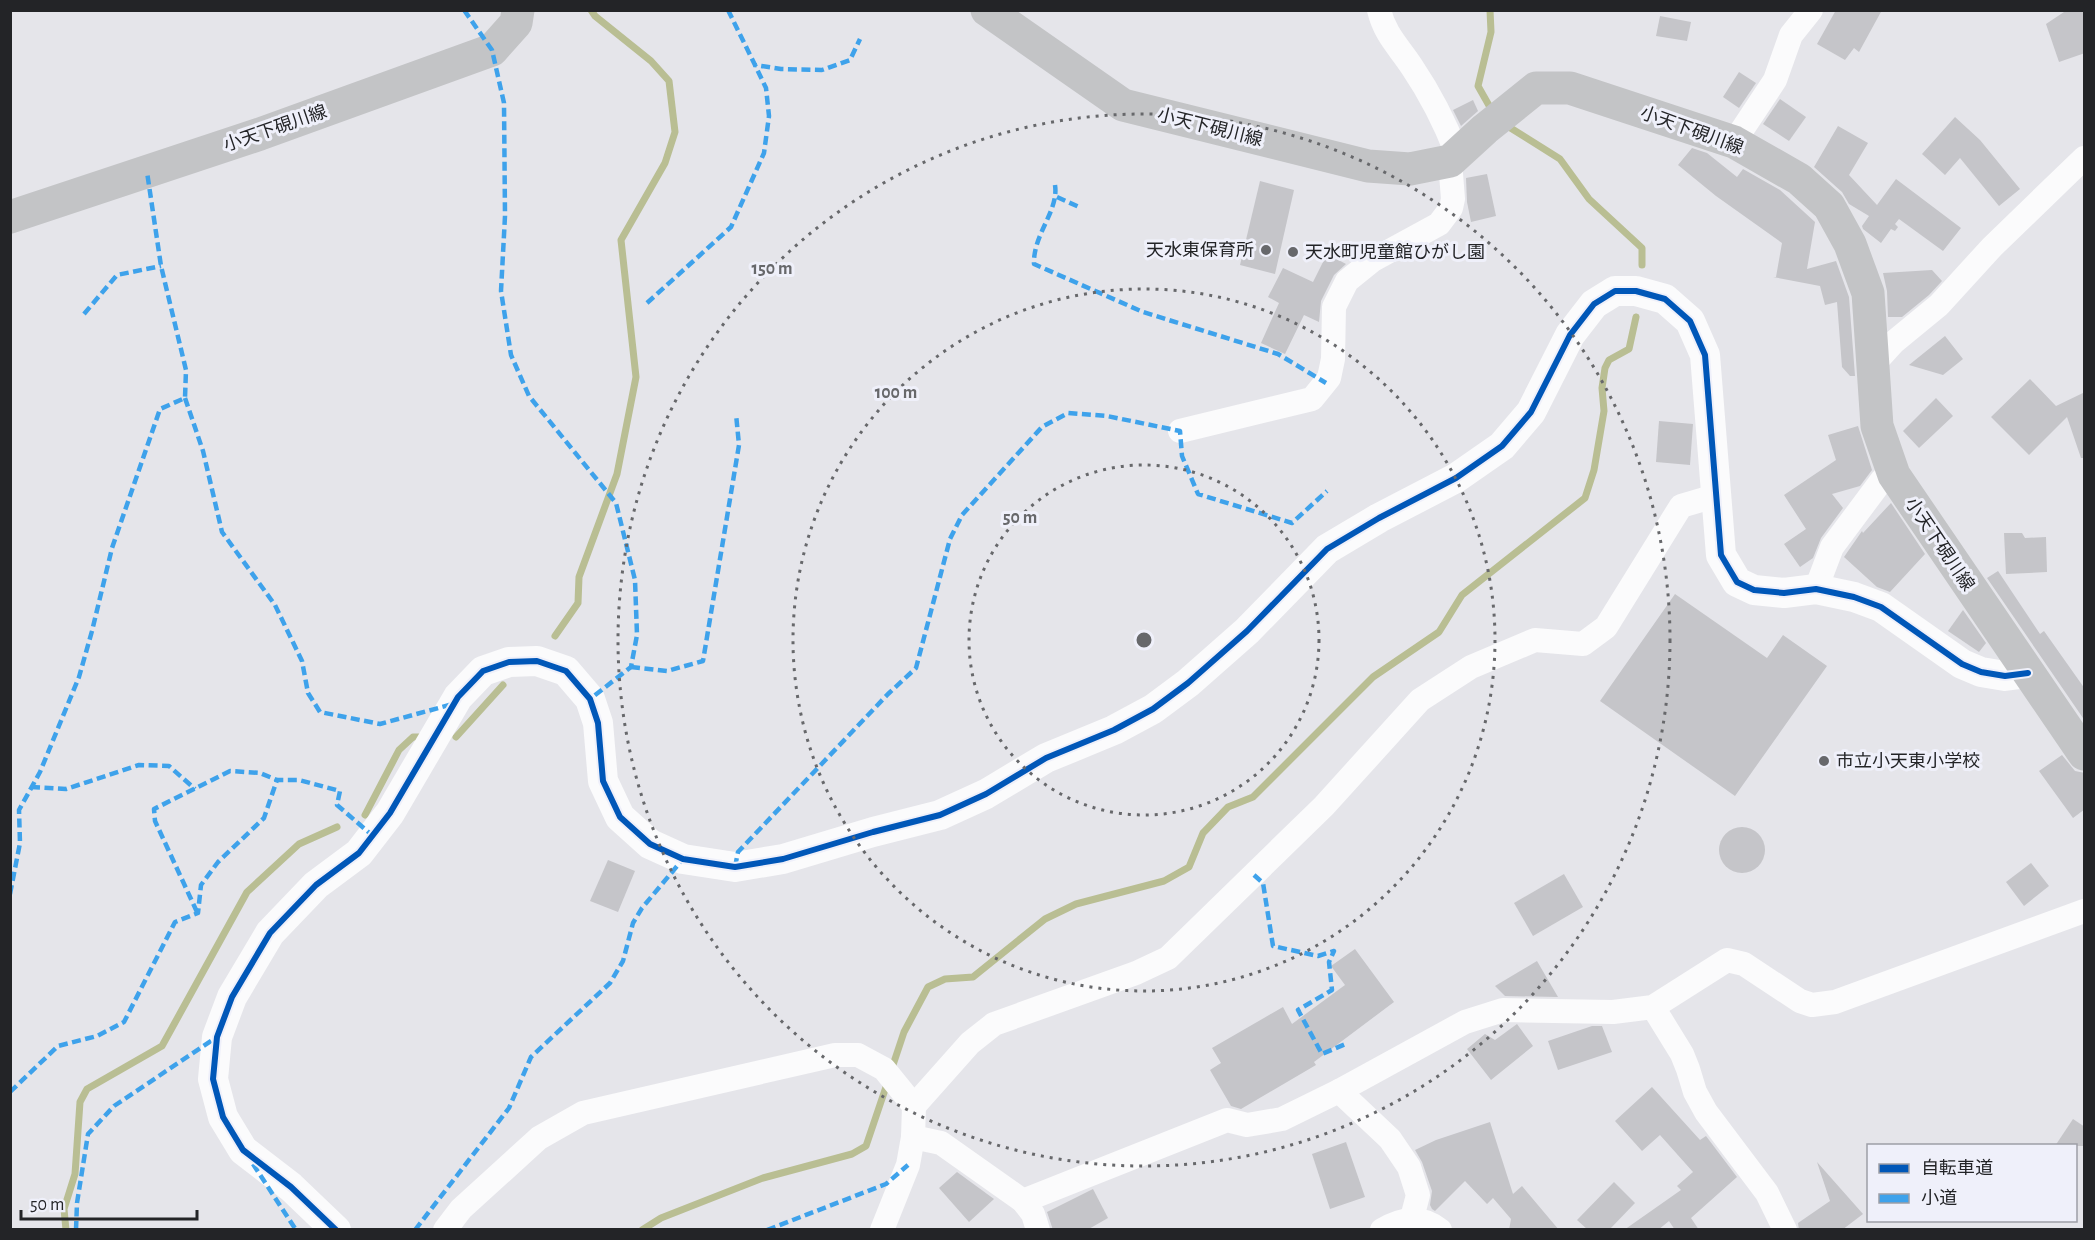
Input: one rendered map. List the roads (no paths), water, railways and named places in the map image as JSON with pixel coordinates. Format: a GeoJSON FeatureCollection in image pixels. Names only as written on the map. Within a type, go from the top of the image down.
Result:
{"type":"FeatureCollection","features":[{"type":"Feature","properties":{"kind":"main road","name":"小天下硯川線"},"geometry":{"type":"LineString","coordinates":[[10,217],[261,134],[492,50],[516,23],[518,10]]}},
{"type":"Feature","properties":{"kind":"main road","name":"小天下硯川線"},"geometry":{"type":"LineString","coordinates":[[987,10],[1123,105],[1368,166],[1410,169],[1454,158],[1485,129],[1536,88],[1570,88],[1734,142],[1799,179],[1829,206],[1851,244],[1868,293],[1877,426],[1894,475],[2028,674],[2085,754]]}},
{"type":"Feature","properties":{"kind":"street"},"geometry":{"type":"LineString","coordinates":[[1180,431],[1312,399],[1329,378],[1333,359],[1334,307],[1347,281],[1373,260],[1438,224],[1451,208],[1454,158],[1443,118],[1411,65],[1394,44],[1379,10]]}},
{"type":"Feature","properties":{"kind":"street"},"geometry":{"type":"LineString","coordinates":[[1734,142],[1775,80],[1791,35],[1811,10]]}},
{"type":"Feature","properties":{"kind":"street"},"geometry":{"type":"LineString","coordinates":[[1873,365],[1894,342],[1939,305],[1992,247],[2085,158]]}},
{"type":"Feature","properties":{"kind":"street"},"geometry":{"type":"LineString","coordinates":[[336,1230],[291,1187],[243,1150],[223,1118],[213,1078],[218,1037],[232,997],[270,933],[316,885],[359,853],[390,813],[458,697],[483,672],[508,662],[537,661],[566,671],[590,699],[598,723],[603,781],[620,817],[650,844],[683,860],[735,867],[783,859],[940,815],[986,794],[1046,758],[1114,730],[1153,709],[1188,683],[1247,631],[1327,549],[1378,518],[1456,478],[1502,446],[1531,412],[1570,335],[1594,303],[1615,291],[1636,291],[1665,300],[1690,321],[1705,355],[1721,555],[1737,582],[1754,590],[1784,593],[1816,590],[1854,597],[1881,607],[1962,664],[1980,672],[2006,676],[2028,674]]}},
{"type":"Feature","properties":{"kind":"street"},"geometry":{"type":"LineString","coordinates":[[1816,590],[1832,547],[1882,480],[1894,475]]}},
{"type":"Feature","properties":{"kind":"street"},"geometry":{"type":"LineString","coordinates":[[882,1230],[908,1165],[913,1137],[914,1106],[970,1043],[994,1024],[1136,973],[1168,958],[1324,806],[1419,700],[1471,667],[1535,640],[1583,644],[1605,627],[1681,506],[1715,496]]}},
{"type":"Feature","properties":{"kind":"street"},"geometry":{"type":"LineString","coordinates":[[1023,1201],[1227,1120],[1247,1125],[1282,1119],[1340,1091],[1465,1022],[1503,1010],[1613,1012],[1653,1007],[1727,960],[1744,964],[1800,1001],[1812,1005],[1835,1002],[2085,911]]}},
{"type":"Feature","properties":{"kind":"street"},"geometry":{"type":"LineString","coordinates":[[1653,1007],[1682,1054],[1695,1092],[1706,1112],[1767,1193],[1785,1230]]}},
{"type":"Feature","properties":{"kind":"street"},"geometry":{"type":"LineString","coordinates":[[445,1230],[461,1209],[539,1138],[583,1113],[835,1055],[858,1055],[890,1076],[914,1106]]}},
{"type":"Feature","properties":{"kind":"street"},"geometry":{"type":"LineString","coordinates":[[1340,1091],[1390,1139],[1408,1167],[1418,1195],[1412,1218]]}},
{"type":"Feature","properties":{"kind":"street"},"geometry":{"type":"LineString","coordinates":[[913,1137],[941,1143],[1023,1201],[1033,1214],[1038,1230]]}},
{"type":"Feature","properties":{"kind":"street"},"geometry":{"type":"LineString","coordinates":[[1382,1230],[1395,1222],[1412,1218],[1431,1223],[1440,1230]]}},
{"type":"Feature","properties":{"kind":"waterway"},"geometry":{"type":"LineString","coordinates":[[555,636],[578,603],[579,577],[617,474],[636,377],[621,240],[665,163],[675,132],[669,81],[651,61],[595,16],[591,10]]}},
{"type":"Feature","properties":{"kind":"waterway"},"geometry":{"type":"LineString","coordinates":[[1490,10],[1491,32],[1478,86],[1491,109]]}},
{"type":"Feature","properties":{"kind":"waterway"},"geometry":{"type":"LineString","coordinates":[[1509,127],[1560,159],[1589,199],[1642,248],[1642,265]]}},
{"type":"Feature","properties":{"kind":"waterway"},"geometry":{"type":"LineString","coordinates":[[891,1071],[904,1032],[928,987],[945,979],[973,977],[1045,919],[1076,904],[1164,881],[1189,867],[1203,833],[1228,807],[1253,797],[1373,677],[1439,632],[1462,595],[1585,498],[1594,470],[1604,411],[1602,388],[1605,368],[1609,360],[1629,349],[1636,317]]}},
{"type":"Feature","properties":{"kind":"waterway"},"geometry":{"type":"LineString","coordinates":[[456,737],[503,685]]}},
{"type":"Feature","properties":{"kind":"waterway"},"geometry":{"type":"LineString","coordinates":[[365,815],[399,750],[413,737],[421,737]]}},
{"type":"Feature","properties":{"kind":"waterway"},"geometry":{"type":"LineString","coordinates":[[66,1230],[64,1209],[75,1174],[80,1102],[87,1089],[162,1046],[247,892],[299,844],[337,827]]}},
{"type":"Feature","properties":{"kind":"waterway"},"geometry":{"type":"LineString","coordinates":[[642,1230],[661,1218],[763,1178],[852,1154],[866,1146],[888,1081]]}},
{"type":"Feature","properties":{"kind":"place","name":"天水東保育所"},"geometry":{"type":"Point","coordinates":[1266,250]}},
{"type":"Feature","properties":{"kind":"place","name":"天水町児童館ひがし園"},"geometry":{"type":"Point","coordinates":[1293,252]}},
{"type":"Feature","properties":{"kind":"place","name":"市立小天東小学校"},"geometry":{"type":"Point","coordinates":[1824,761]}}]}
